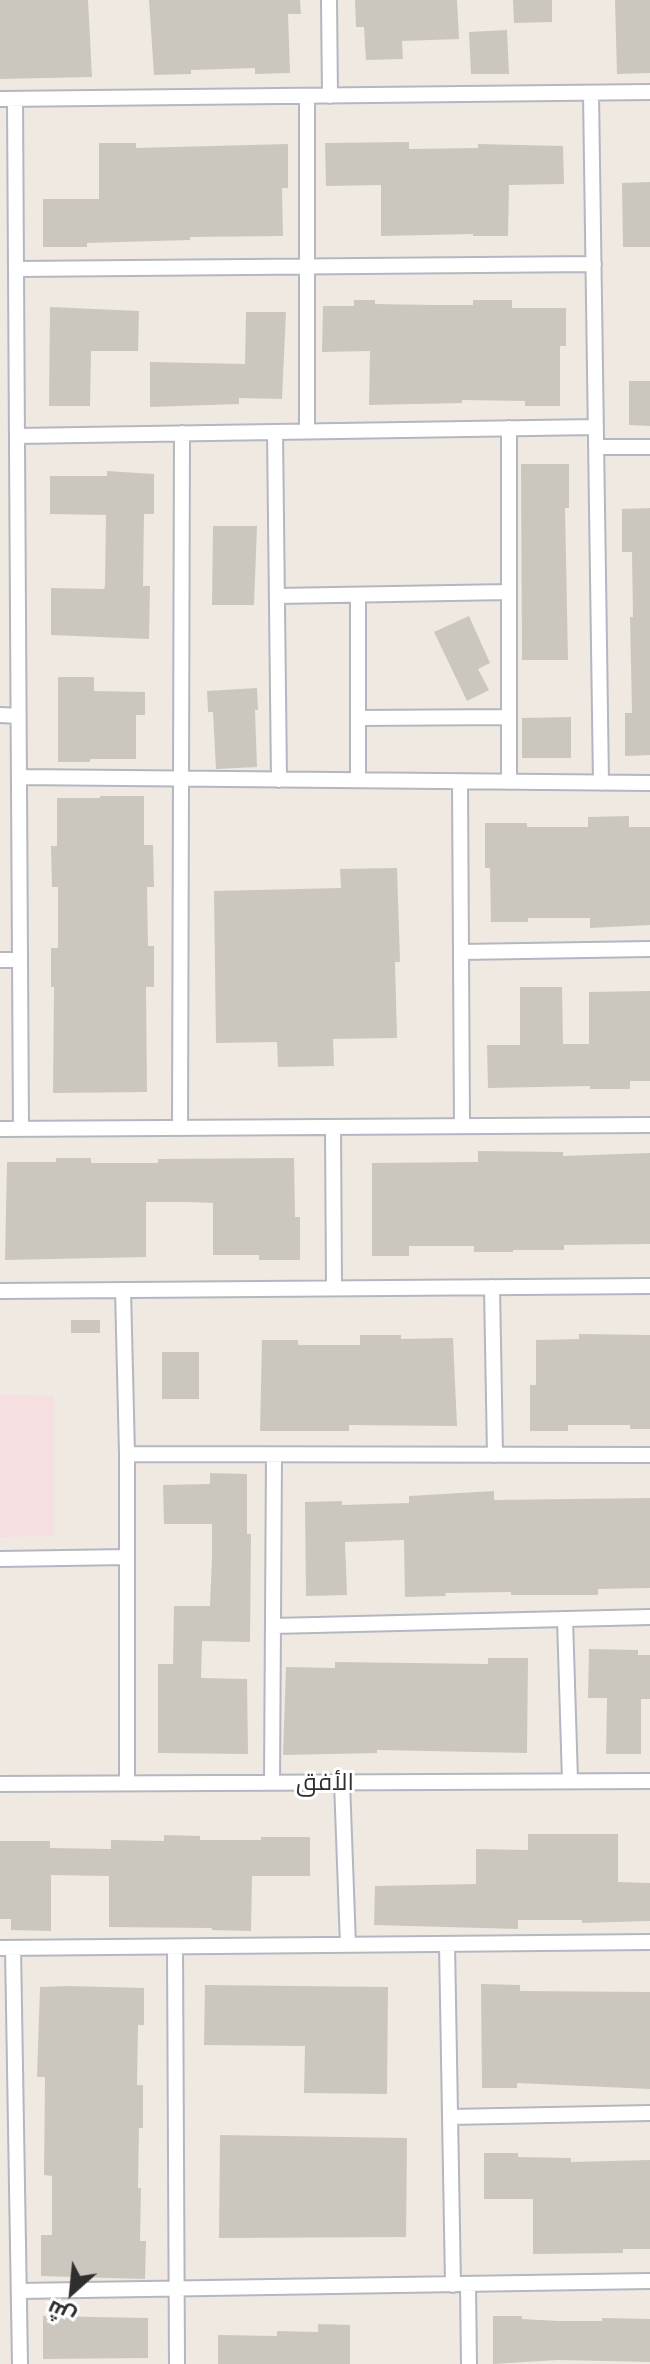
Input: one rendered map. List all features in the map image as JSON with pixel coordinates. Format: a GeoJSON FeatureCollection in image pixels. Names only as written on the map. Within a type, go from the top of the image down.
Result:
{"type":"FeatureCollection","features":[{"type":"Feature","properties":{"kind":"street"},"geometry":{"type":"LineString","coordinates":[[329,0],[330,96]]}},
{"type":"Feature","properties":{"kind":"street"},"geometry":{"type":"LineString","coordinates":[[21,1129],[16,269],[7,99],[650,92]]}},
{"type":"Feature","properties":{"kind":"street"},"geometry":{"type":"LineString","coordinates":[[591,93],[601,783]]}},
{"type":"Feature","properties":{"kind":"street"},"geometry":{"type":"LineString","coordinates":[[307,96],[307,431]]}},
{"type":"Feature","properties":{"kind":"street"},"geometry":{"type":"LineString","coordinates":[[16,269],[594,264]]}},
{"type":"Feature","properties":{"kind":"street"},"geometry":{"type":"LineString","coordinates":[[0,366],[16,366]]}},
{"type":"Feature","properties":{"kind":"street"},"geometry":{"type":"LineString","coordinates":[[17,436],[596,427]]}},
{"type":"Feature","properties":{"kind":"street"},"geometry":{"type":"LineString","coordinates":[[509,428],[509,782]]}},
{"type":"Feature","properties":{"kind":"street"},"geometry":{"type":"LineString","coordinates":[[275,432],[279,780]]}},
{"type":"Feature","properties":{"kind":"street"},"geometry":{"type":"LineString","coordinates":[[180,1128],[182,433]]}},
{"type":"Feature","properties":{"kind":"street"},"geometry":{"type":"LineString","coordinates":[[596,447],[650,447]]}},
{"type":"Feature","properties":{"kind":"street"},"geometry":{"type":"LineString","coordinates":[[277,596],[509,592]]}},
{"type":"Feature","properties":{"kind":"street"},"geometry":{"type":"LineString","coordinates":[[358,595],[358,780]]}},
{"type":"Feature","properties":{"kind":"street"},"geometry":{"type":"LineString","coordinates":[[0,715],[18,716]]}},
{"type":"Feature","properties":{"kind":"street"},"geometry":{"type":"LineString","coordinates":[[358,718],[509,717]]}},
{"type":"Feature","properties":{"kind":"street"},"geometry":{"type":"LineString","coordinates":[[19,777],[650,783]]}},
{"type":"Feature","properties":{"kind":"street"},"geometry":{"type":"LineString","coordinates":[[460,782],[462,1126]]}},
{"type":"Feature","properties":{"kind":"street"},"geometry":{"type":"LineString","coordinates":[[461,952],[650,949]]}},
{"type":"Feature","properties":{"kind":"street"},"geometry":{"type":"LineString","coordinates":[[0,960],[20,960]]}},
{"type":"Feature","properties":{"kind":"street"},"geometry":{"type":"LineString","coordinates":[[0,1129],[650,1125]]}},
{"type":"Feature","properties":{"kind":"street"},"geometry":{"type":"LineString","coordinates":[[333,1127],[334,1288]]}},
{"type":"Feature","properties":{"kind":"street"},"geometry":{"type":"LineString","coordinates":[[0,1291],[650,1286]]}},
{"type":"Feature","properties":{"kind":"street"},"geometry":{"type":"LineString","coordinates":[[492,1287],[495,1455]]}},
{"type":"Feature","properties":{"kind":"street"},"geometry":{"type":"LineString","coordinates":[[123,1290],[127,1454],[127,1782]]}},
{"type":"Feature","properties":{"kind":"street"},"geometry":{"type":"LineString","coordinates":[[127,1454],[650,1455]]}},
{"type":"Feature","properties":{"kind":"street"},"geometry":{"type":"LineString","coordinates":[[272,1782],[274,1455]]}},
{"type":"Feature","properties":{"kind":"street"},"geometry":{"type":"LineString","coordinates":[[0,1559],[127,1557]]}},
{"type":"Feature","properties":{"kind":"street"},"geometry":{"type":"LineString","coordinates":[[273,1626],[650,1617]]}},
{"type":"Feature","properties":{"kind":"street"},"geometry":{"type":"LineString","coordinates":[[565,1619],[570,1781]]}},
{"type":"Feature","properties":{"kind":"street","name":"الأفق"},"geometry":{"type":"LineString","coordinates":[[0,1784],[650,1781]]}},
{"type":"Feature","properties":{"kind":"street"},"geometry":{"type":"LineString","coordinates":[[342,1782],[348,1945]]}},
{"type":"Feature","properties":{"kind":"street"},"geometry":{"type":"LineString","coordinates":[[20,2364],[7,1948],[650,1942]]}},
{"type":"Feature","properties":{"kind":"street"},"geometry":{"type":"LineString","coordinates":[[447,1944],[450,2117],[469,2364]]}},
{"type":"Feature","properties":{"kind":"street"},"geometry":{"type":"LineString","coordinates":[[175,1947],[177,2364]]}},
{"type":"Feature","properties":{"kind":"street"},"geometry":{"type":"LineString","coordinates":[[450,2117],[650,2113]]}},
{"type":"Feature","properties":{"kind":"street"},"geometry":{"type":"LineString","coordinates":[[19,2291],[650,2281]]}},
{"type":"Feature","properties":{"kind":"shaded area"},"geometry":{"type":"Polygon","coordinates":[[[0,1394],[54,1396],[54,1536],[0,1537],[0,1394]]]}},
{"type":"Feature","properties":{"kind":"building"},"geometry":{"type":"Polygon","coordinates":[[[0,0],[88,0],[92,77],[0,79],[0,0]]]}},
{"type":"Feature","properties":{"kind":"building"},"geometry":{"type":"Polygon","coordinates":[[[149,0],[300,0],[301,14],[288,14],[290,73],[255,74],[255,68],[191,70],[191,74],[154,75],[149,0]]]}},
{"type":"Feature","properties":{"kind":"building"},"geometry":{"type":"Polygon","coordinates":[[[355,0],[457,0],[459,39],[402,41],[403,59],[366,60],[364,27],[356,27],[355,0]]]}},
{"type":"Feature","properties":{"kind":"building"},"geometry":{"type":"Polygon","coordinates":[[[513,0],[552,0],[552,22],[514,23],[513,0]]]}},
{"type":"Feature","properties":{"kind":"building"},"geometry":{"type":"Polygon","coordinates":[[[615,0],[650,0],[650,73],[617,74],[615,0]]]}},
{"type":"Feature","properties":{"kind":"building"},"geometry":{"type":"Polygon","coordinates":[[[507,30],[509,74],[471,74],[469,32],[507,30]]]}},
{"type":"Feature","properties":{"kind":"building"},"geometry":{"type":"Polygon","coordinates":[[[409,142],[409,149],[478,148],[478,144],[563,146],[564,184],[509,185],[508,236],[381,236],[381,185],[326,186],[325,143],[409,142]]]}},
{"type":"Feature","properties":{"kind":"building"},"geometry":{"type":"Polygon","coordinates":[[[99,143],[136,143],[136,148],[288,144],[288,188],[282,188],[283,236],[190,237],[190,240],[43,247],[43,199],[99,199],[99,143]]]}},
{"type":"Feature","properties":{"kind":"building"},"geometry":{"type":"Polygon","coordinates":[[[650,182],[650,247],[623,247],[622,183],[650,182]]]}},
{"type":"Feature","properties":{"kind":"building"},"geometry":{"type":"Polygon","coordinates":[[[354,300],[375,300],[375,304],[473,305],[473,300],[512,300],[512,308],[566,308],[566,346],[560,346],[560,406],[525,406],[525,401],[462,400],[462,403],[369,405],[370,351],[322,352],[323,306],[354,306],[354,300]]]}},
{"type":"Feature","properties":{"kind":"building"},"geometry":{"type":"Polygon","coordinates":[[[50,307],[139,311],[138,351],[91,351],[90,406],[49,406],[50,307]]]}},
{"type":"Feature","properties":{"kind":"building"},"geometry":{"type":"Polygon","coordinates":[[[246,312],[286,312],[282,399],[239,398],[239,404],[150,407],[150,362],[245,364],[246,312]]]}},
{"type":"Feature","properties":{"kind":"building"},"geometry":{"type":"Polygon","coordinates":[[[629,381],[650,381],[650,426],[629,425],[629,381]]]}},
{"type":"Feature","properties":{"kind":"building"},"geometry":{"type":"Polygon","coordinates":[[[521,464],[569,464],[569,508],[565,508],[568,660],[522,660],[521,464]]]}},
{"type":"Feature","properties":{"kind":"building"},"geometry":{"type":"Polygon","coordinates":[[[107,471],[154,474],[154,514],[144,514],[143,586],[150,586],[149,639],[51,635],[51,588],[104,589],[106,515],[50,514],[50,476],[107,476],[107,471]]]}},
{"type":"Feature","properties":{"kind":"building"},"geometry":{"type":"Polygon","coordinates":[[[650,508],[650,755],[625,756],[625,713],[632,713],[630,617],[633,617],[632,552],[622,552],[622,509],[650,508]]]}},
{"type":"Feature","properties":{"kind":"building"},"geometry":{"type":"Polygon","coordinates":[[[213,526],[257,526],[254,605],[212,605],[213,526]]]}},
{"type":"Feature","properties":{"kind":"building"},"geometry":{"type":"Polygon","coordinates":[[[469,616],[490,663],[478,669],[489,690],[467,701],[434,632],[469,616]]]}},
{"type":"Feature","properties":{"kind":"building"},"geometry":{"type":"Polygon","coordinates":[[[58,677],[94,677],[94,691],[145,692],[145,715],[136,715],[136,759],[58,762],[58,677]]]}},
{"type":"Feature","properties":{"kind":"building"},"geometry":{"type":"Polygon","coordinates":[[[257,688],[257,767],[216,769],[213,712],[208,712],[207,691],[257,688]]]}},
{"type":"Feature","properties":{"kind":"building"},"geometry":{"type":"Polygon","coordinates":[[[571,717],[571,758],[522,758],[522,718],[571,717]]]}},
{"type":"Feature","properties":{"kind":"building"},"geometry":{"type":"Polygon","coordinates":[[[144,796],[144,845],[153,845],[154,887],[147,887],[148,946],[154,946],[154,987],[146,987],[147,1092],[53,1093],[54,987],[51,987],[51,948],[58,948],[58,887],[52,887],[51,846],[57,846],[57,798],[144,796]]]}},
{"type":"Feature","properties":{"kind":"building"},"geometry":{"type":"Polygon","coordinates":[[[629,816],[629,827],[650,827],[650,925],[590,928],[590,918],[528,918],[528,922],[491,922],[490,868],[485,868],[485,823],[588,827],[588,817],[629,816]]]}},
{"type":"Feature","properties":{"kind":"building"},"geometry":{"type":"Polygon","coordinates":[[[397,868],[400,962],[395,962],[397,1038],[333,1039],[334,1066],[278,1067],[277,1042],[216,1043],[214,891],[341,888],[340,869],[397,868]]]}},
{"type":"Feature","properties":{"kind":"building"},"geometry":{"type":"Polygon","coordinates":[[[520,987],[562,987],[563,1044],[589,1044],[589,992],[650,991],[650,1081],[630,1081],[630,1089],[590,1089],[590,1086],[488,1088],[487,1045],[520,1045],[520,987]]]}},
{"type":"Feature","properties":{"kind":"building"},"geometry":{"type":"Polygon","coordinates":[[[478,1151],[563,1152],[563,1156],[650,1153],[650,1244],[564,1245],[564,1250],[513,1252],[474,1252],[474,1246],[409,1246],[409,1256],[372,1256],[372,1163],[478,1162],[478,1151]]]}},
{"type":"Feature","properties":{"kind":"building"},"geometry":{"type":"Polygon","coordinates":[[[56,1158],[91,1158],[91,1163],[158,1163],[158,1159],[294,1158],[295,1217],[300,1217],[300,1260],[259,1260],[259,1255],[213,1255],[213,1203],[146,1202],[146,1257],[5,1260],[7,1162],[56,1162],[56,1158]]]}},
{"type":"Feature","properties":{"kind":"building"},"geometry":{"type":"Polygon","coordinates":[[[71,1320],[100,1320],[100,1333],[71,1333],[71,1320]]]}},
{"type":"Feature","properties":{"kind":"building"},"geometry":{"type":"Polygon","coordinates":[[[579,1334],[650,1335],[650,1429],[630,1429],[630,1425],[568,1425],[568,1431],[530,1431],[530,1385],[536,1385],[536,1340],[579,1339],[579,1334]]]}},
{"type":"Feature","properties":{"kind":"building"},"geometry":{"type":"Polygon","coordinates":[[[360,1335],[401,1335],[401,1339],[453,1338],[457,1426],[349,1425],[349,1431],[260,1431],[262,1340],[298,1340],[298,1345],[360,1345],[360,1335]]]}},
{"type":"Feature","properties":{"kind":"building"},"geometry":{"type":"Polygon","coordinates":[[[162,1352],[199,1352],[199,1399],[162,1399],[162,1352]]]}},
{"type":"Feature","properties":{"kind":"building"},"geometry":{"type":"Polygon","coordinates":[[[210,1473],[247,1474],[247,1534],[251,1534],[250,1642],[202,1641],[201,1678],[247,1679],[248,1754],[158,1753],[158,1664],[173,1664],[174,1606],[210,1606],[212,1556],[212,1524],[164,1524],[163,1485],[210,1484],[210,1473]]]}},
{"type":"Feature","properties":{"kind":"building"},"geometry":{"type":"Polygon","coordinates":[[[494,1491],[494,1500],[650,1498],[650,1588],[598,1589],[598,1595],[511,1595],[511,1592],[405,1597],[404,1540],[345,1542],[347,1595],[306,1596],[305,1502],[342,1501],[342,1505],[409,1503],[409,1496],[494,1491]]]}},
{"type":"Feature","properties":{"kind":"building"},"geometry":{"type":"Polygon","coordinates":[[[589,1649],[638,1650],[638,1655],[650,1655],[650,1699],[641,1699],[641,1754],[606,1754],[607,1698],[588,1698],[589,1649]]]}},
{"type":"Feature","properties":{"kind":"building"},"geometry":{"type":"Polygon","coordinates":[[[488,1658],[528,1658],[527,1753],[377,1750],[377,1753],[283,1755],[286,1667],[335,1668],[335,1662],[488,1664],[488,1658]]]}},
{"type":"Feature","properties":{"kind":"building"},"geometry":{"type":"Polygon","coordinates":[[[528,1834],[618,1834],[618,1882],[650,1883],[650,1921],[582,1923],[582,1920],[518,1920],[518,1929],[374,1925],[375,1886],[476,1884],[476,1849],[528,1850],[528,1834]]]}},
{"type":"Feature","properties":{"kind":"building"},"geometry":{"type":"Polygon","coordinates":[[[164,1835],[200,1836],[200,1840],[310,1837],[310,1876],[252,1876],[251,1931],[109,1927],[109,1876],[51,1875],[51,1931],[11,1930],[11,1919],[0,1919],[0,1841],[50,1841],[50,1848],[111,1849],[111,1840],[164,1841],[164,1835]]]}},
{"type":"Feature","properties":{"kind":"building"},"geometry":{"type":"Polygon","coordinates":[[[481,1984],[520,1985],[520,1991],[650,1992],[650,2089],[517,2083],[517,2088],[482,2088],[481,1984]]]}},
{"type":"Feature","properties":{"kind":"building"},"geometry":{"type":"Polygon","coordinates":[[[205,1985],[388,1987],[387,2094],[304,2093],[305,2046],[204,2045],[205,1985]]]}},
{"type":"Feature","properties":{"kind":"building"},"geometry":{"type":"Polygon","coordinates":[[[40,1987],[144,1988],[144,2025],[138,2025],[137,2085],[143,2085],[138,2188],[141,2188],[140,2241],[146,2241],[145,2279],[41,2276],[41,2235],[52,2235],[52,2176],[44,2175],[45,2077],[37,2077],[40,1987]]]}},
{"type":"Feature","properties":{"kind":"building"},"geometry":{"type":"Polygon","coordinates":[[[220,2135],[407,2138],[406,2237],[219,2238],[220,2135]]]}},
{"type":"Feature","properties":{"kind":"building"},"geometry":{"type":"Polygon","coordinates":[[[484,2153],[571,2158],[571,2162],[650,2160],[650,2249],[623,2249],[623,2253],[533,2254],[533,2199],[484,2199],[484,2153]]]}},
{"type":"Feature","properties":{"kind":"building"},"geometry":{"type":"Polygon","coordinates":[[[43,2316],[148,2318],[148,2358],[43,2359],[43,2316]]]}},
{"type":"Feature","properties":{"kind":"building"},"geometry":{"type":"Polygon","coordinates":[[[493,2316],[558,2321],[650,2319],[650,2362],[558,2360],[493,2364],[493,2316]]]}},
{"type":"Feature","properties":{"kind":"building"},"geometry":{"type":"Polygon","coordinates":[[[318,2324],[350,2325],[350,2364],[218,2364],[218,2335],[277,2336],[277,2331],[318,2332],[318,2324]]]}}]}
